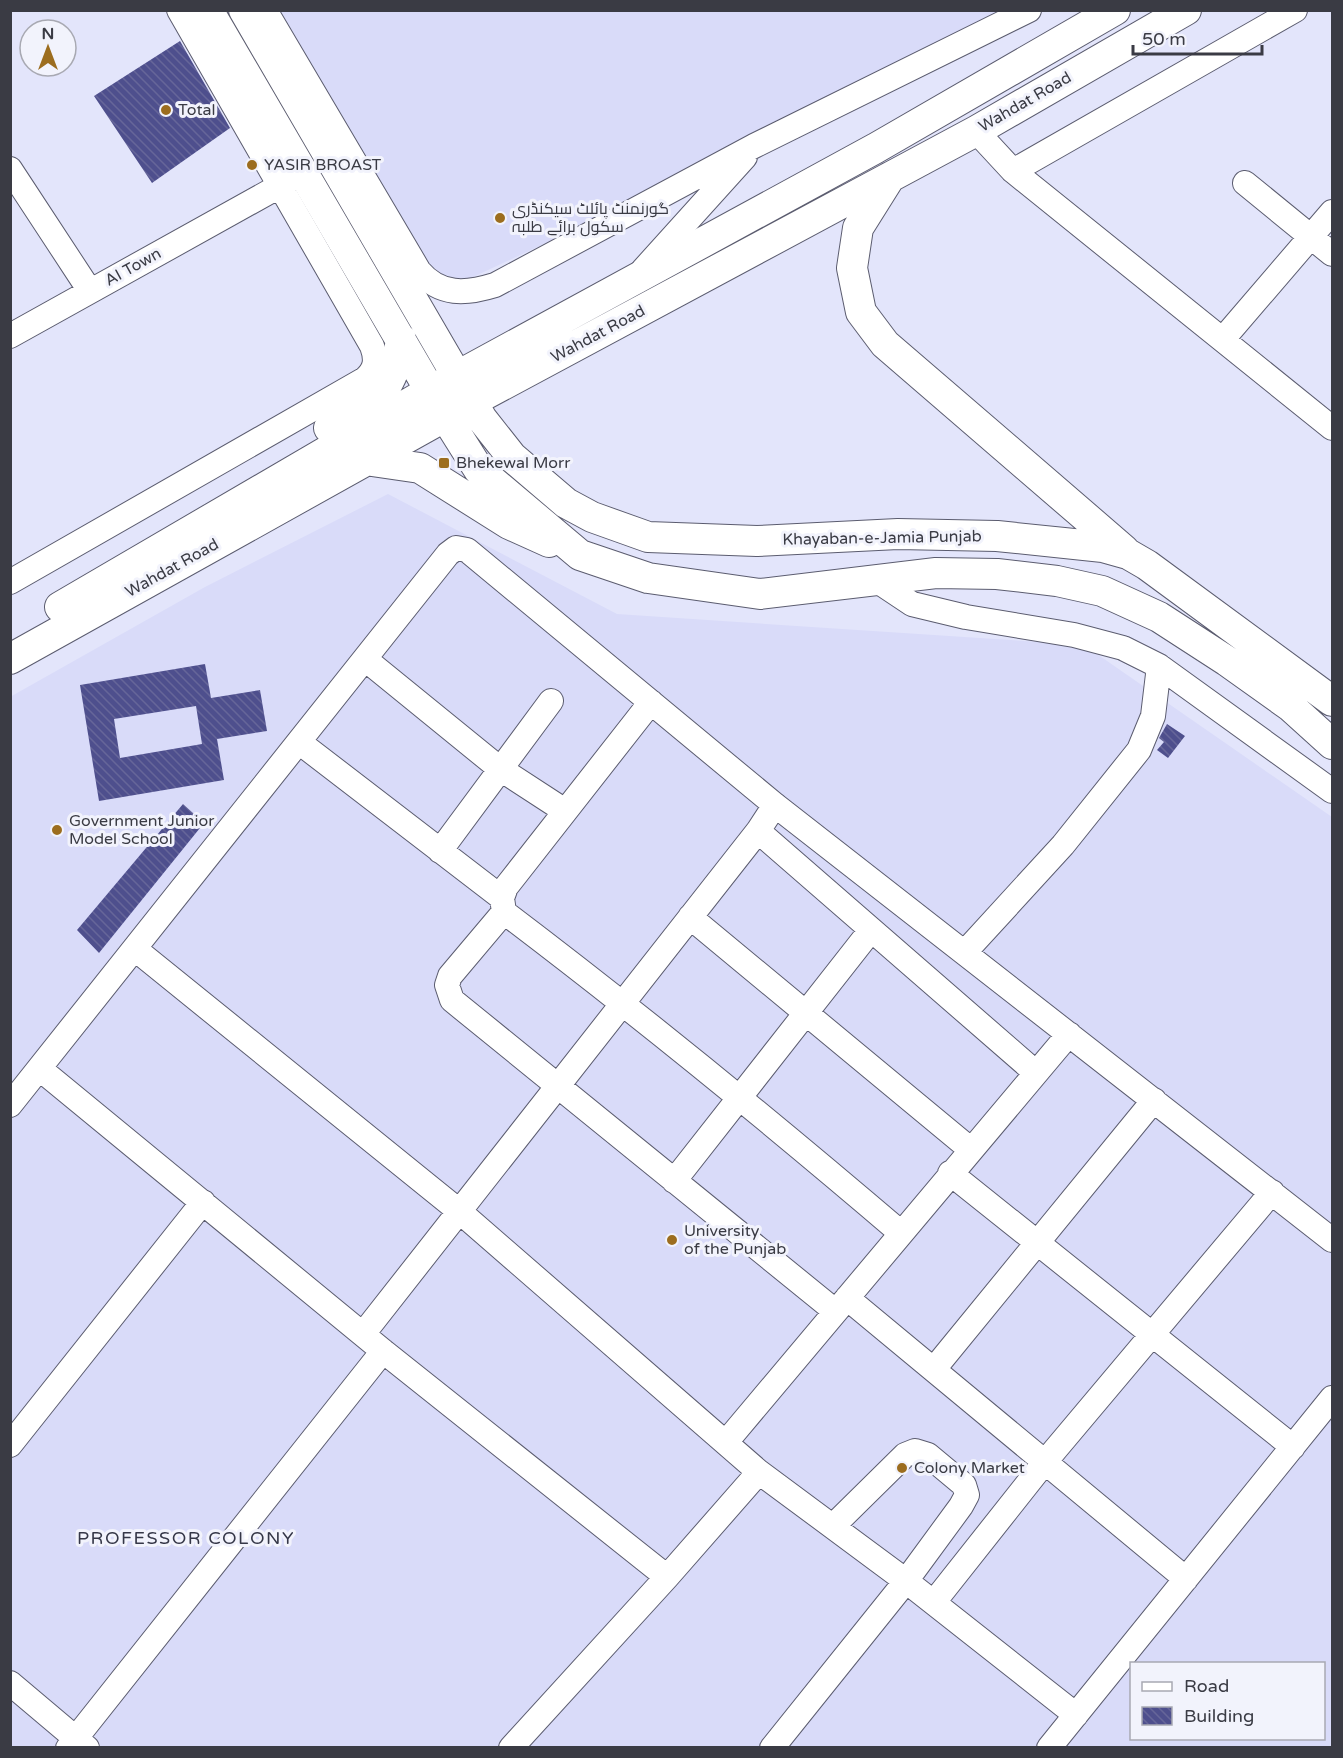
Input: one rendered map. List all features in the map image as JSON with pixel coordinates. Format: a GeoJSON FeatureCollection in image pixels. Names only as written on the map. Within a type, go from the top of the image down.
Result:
{"type":"FeatureCollection","features":[{"type":"Feature","properties":{"kind":"main road"},"geometry":{"type":"LineString","coordinates":[[208,10],[291,180],[401,339],[437,404],[479,470],[580,555]]}},
{"type":"Feature","properties":{"kind":"main road","name":"Khayaban-e-Jamia Punjab"},"geometry":{"type":"LineString","coordinates":[[244,10],[380,223],[464,389],[512,457],[566,503],[592,517],[648,537],[757,542],[947,534],[1067,542],[1103,547],[1138,560],[1332,701]]}},
{"type":"Feature","properties":{"kind":"main road","name":"Wahdat Road"},"geometry":{"type":"LineString","coordinates":[[464,389],[633,280],[876,148],[1115,10]]}},
{"type":"Feature","properties":{"kind":"main road","name":"Wahdat Road"},"geometry":{"type":"LineString","coordinates":[[10,635],[210,520],[976,131],[1186,10]]}},
{"type":"Feature","properties":{"kind":"main road"},"geometry":{"type":"LineString","coordinates":[[876,148],[892,174],[858,228],[852,268],[861,312],[885,345],[1138,560],[1127,601]]}},
{"type":"Feature","properties":{"kind":"main road"},"geometry":{"type":"LineString","coordinates":[[210,520],[236,485],[383,392],[395,373],[401,339]]}},
{"type":"Feature","properties":{"kind":"main road","name":"Wahdat Road"},"geometry":{"type":"LineString","coordinates":[[10,658],[365,460],[437,404]]}},
{"type":"Feature","properties":{"kind":"main road"},"geometry":{"type":"LineString","coordinates":[[365,460],[420,468],[509,524],[580,555],[648,578],[760,594],[936,573],[998,574],[1057,581],[1127,601],[1159,616],[1227,661],[1290,706],[1332,744]]}},
{"type":"Feature","properties":{"kind":"street"},"geometry":{"type":"LineString","coordinates":[[10,582],[365,379],[372,372],[376,363],[372,346],[291,180],[179,10]]}},
{"type":"Feature","properties":{"kind":"street"},"geometry":{"type":"LineString","coordinates":[[265,10],[380,223],[428,281],[460,293],[478,291],[495,285],[754,146],[1029,10]]}},
{"type":"Feature","properties":{"kind":"street"},"geometry":{"type":"LineString","coordinates":[[1013,171],[1295,10]]}},
{"type":"Feature","properties":{"kind":"street"},"geometry":{"type":"LineString","coordinates":[[976,131],[1013,171],[1332,428]]}},
{"type":"Feature","properties":{"kind":"street"},"geometry":{"type":"LineString","coordinates":[[633,280],[754,146]]}},
{"type":"Feature","properties":{"kind":"street","name":"AI Town"},"geometry":{"type":"LineString","coordinates":[[10,169],[90,291],[291,180]]}},
{"type":"Feature","properties":{"kind":"street"},"geometry":{"type":"LineString","coordinates":[[1245,183],[1332,254]]}},
{"type":"Feature","properties":{"kind":"street"},"geometry":{"type":"LineString","coordinates":[[1223,339],[1332,212]]}},
{"type":"Feature","properties":{"kind":"street"},"geometry":{"type":"LineString","coordinates":[[10,336],[90,291]]}},
{"type":"Feature","properties":{"kind":"street"},"geometry":{"type":"LineString","coordinates":[[10,1105],[456,548],[467,550],[775,805],[1332,1240]]}},
{"type":"Feature","properties":{"kind":"street"},"geometry":{"type":"LineString","coordinates":[[876,580],[912,604],[966,617],[1074,634],[1123,648],[1159,666],[1332,791]]}},
{"type":"Feature","properties":{"kind":"street"},"geometry":{"type":"LineString","coordinates":[[365,659],[499,768],[565,811]]}},
{"type":"Feature","properties":{"kind":"street"},"geometry":{"type":"LineString","coordinates":[[965,952],[1063,845],[1139,750],[1153,716],[1159,666]]}},
{"type":"Feature","properties":{"kind":"street"},"geometry":{"type":"LineString","coordinates":[[440,851],[550,700]]}},
{"type":"Feature","properties":{"kind":"street"},"geometry":{"type":"LineString","coordinates":[[651,702],[506,887],[503,905],[450,976],[448,993],[452,1000],[674,1181],[841,1305],[934,1369],[1186,1579]]}},
{"type":"Feature","properties":{"kind":"street"},"geometry":{"type":"LineString","coordinates":[[299,742],[440,851],[503,905],[740,1096],[901,1233]]}},
{"type":"Feature","properties":{"kind":"street"},"geometry":{"type":"LineString","coordinates":[[363,1334],[758,831],[775,805]]}},
{"type":"Feature","properties":{"kind":"street"},"geometry":{"type":"LineString","coordinates":[[758,831],[1035,1072]]}},
{"type":"Feature","properties":{"kind":"street"},"geometry":{"type":"LineString","coordinates":[[690,918],[970,1149]]}},
{"type":"Feature","properties":{"kind":"street"},"geometry":{"type":"LineString","coordinates":[[674,1181],[872,930]]}},
{"type":"Feature","properties":{"kind":"street"},"geometry":{"type":"LineString","coordinates":[[135,949],[459,1211],[727,1441],[759,1472],[934,1602],[1076,1715]]}},
{"type":"Feature","properties":{"kind":"street"},"geometry":{"type":"LineString","coordinates":[[727,1441],[970,1149],[1069,1034]]}},
{"type":"Feature","properties":{"kind":"street"},"geometry":{"type":"LineString","coordinates":[[40,1069],[383,1351],[668,1577]]}},
{"type":"Feature","properties":{"kind":"street"},"geometry":{"type":"LineString","coordinates":[[934,1369],[1154,1100]]}},
{"type":"Feature","properties":{"kind":"street"},"geometry":{"type":"LineString","coordinates":[[950,1173],[1293,1447]]}},
{"type":"Feature","properties":{"kind":"street"},"geometry":{"type":"LineString","coordinates":[[934,1602],[1044,1463],[1272,1192]]}},
{"type":"Feature","properties":{"kind":"street"},"geometry":{"type":"LineString","coordinates":[[10,1445],[203,1202]]}},
{"type":"Feature","properties":{"kind":"street"},"geometry":{"type":"LineString","coordinates":[[10,1683],[77,1745],[383,1351]]}},
{"type":"Feature","properties":{"kind":"street"},"geometry":{"type":"LineString","coordinates":[[1049,1748],[1332,1398]]}},
{"type":"Feature","properties":{"kind":"street"},"geometry":{"type":"LineString","coordinates":[[772,1748],[906,1581],[967,1495],[964,1485],[928,1455],[915,1451],[906,1455],[833,1526]]}},
{"type":"Feature","properties":{"kind":"street"},"geometry":{"type":"LineString","coordinates":[[511,1748],[668,1577],[759,1472]]}},
{"type":"Feature","properties":{"kind":"shaded area","name":"گورنمنٹ پائلٹ سیکنڈری سکول برائے طلبہ"},"geometry":{"type":"Polygon","coordinates":[[[269,11],[1021,11],[754,146],[445,290],[269,11]]]}},
{"type":"Feature","properties":{"kind":"shaded area","name":"University of the Punjab"},"geometry":{"type":"Polygon","coordinates":[[[388,494],[617,614],[1084,645],[1332,817],[1332,1747],[11,1747],[10,697],[205,587],[388,494]]]}},
{"type":"Feature","properties":{"kind":"building","name":"Total"},"geometry":{"type":"Polygon","coordinates":[[[180,41],[230,128],[152,183],[94,96],[180,41]]]}},
{"type":"Feature","properties":{"kind":"building"},"geometry":{"type":"Polygon","coordinates":[[[205,664],[211,698],[260,690],[267,731],[217,739],[224,780],[99,801],[80,685],[205,664]],[[196,706],[114,719],[120,758],[202,744],[196,706]]]}},
{"type":"Feature","properties":{"kind":"building"},"geometry":{"type":"Polygon","coordinates":[[[1167,724],[1185,736],[1168,758],[1157,750],[1164,742],[1159,738],[1167,724]]]}},
{"type":"Feature","properties":{"kind":"building"},"geometry":{"type":"Polygon","coordinates":[[[183,804],[204,823],[99,953],[77,930],[183,804]]]}},
{"type":"Feature","properties":{"kind":"place","name":"Total"},"geometry":{"type":"Point","coordinates":[166,110]}},
{"type":"Feature","properties":{"kind":"place","name":"YASIR BROAST"},"geometry":{"type":"Point","coordinates":[252,165]}},
{"type":"Feature","properties":{"kind":"place","name":"گورنمنٹ پائلٹ سیکنڈری سکول برائے طلبہ"},"geometry":{"type":"Point","coordinates":[500,218]}},
{"type":"Feature","properties":{"kind":"place","name":"Bhekewal Morr"},"geometry":{"type":"Point","coordinates":[444,463]}},
{"type":"Feature","properties":{"kind":"place","name":"Government Junior Model School"},"geometry":{"type":"Point","coordinates":[57,830]}},
{"type":"Feature","properties":{"kind":"place","name":"University of the Punjab"},"geometry":{"type":"Point","coordinates":[672,1240]}},
{"type":"Feature","properties":{"kind":"place","name":"Colony Market"},"geometry":{"type":"Point","coordinates":[902,1468]}},
{"type":"Feature","properties":{"kind":"district","name":"PROFESSOR COLONY"},"geometry":{"type":"Point","coordinates":[186,1538]}}]}
